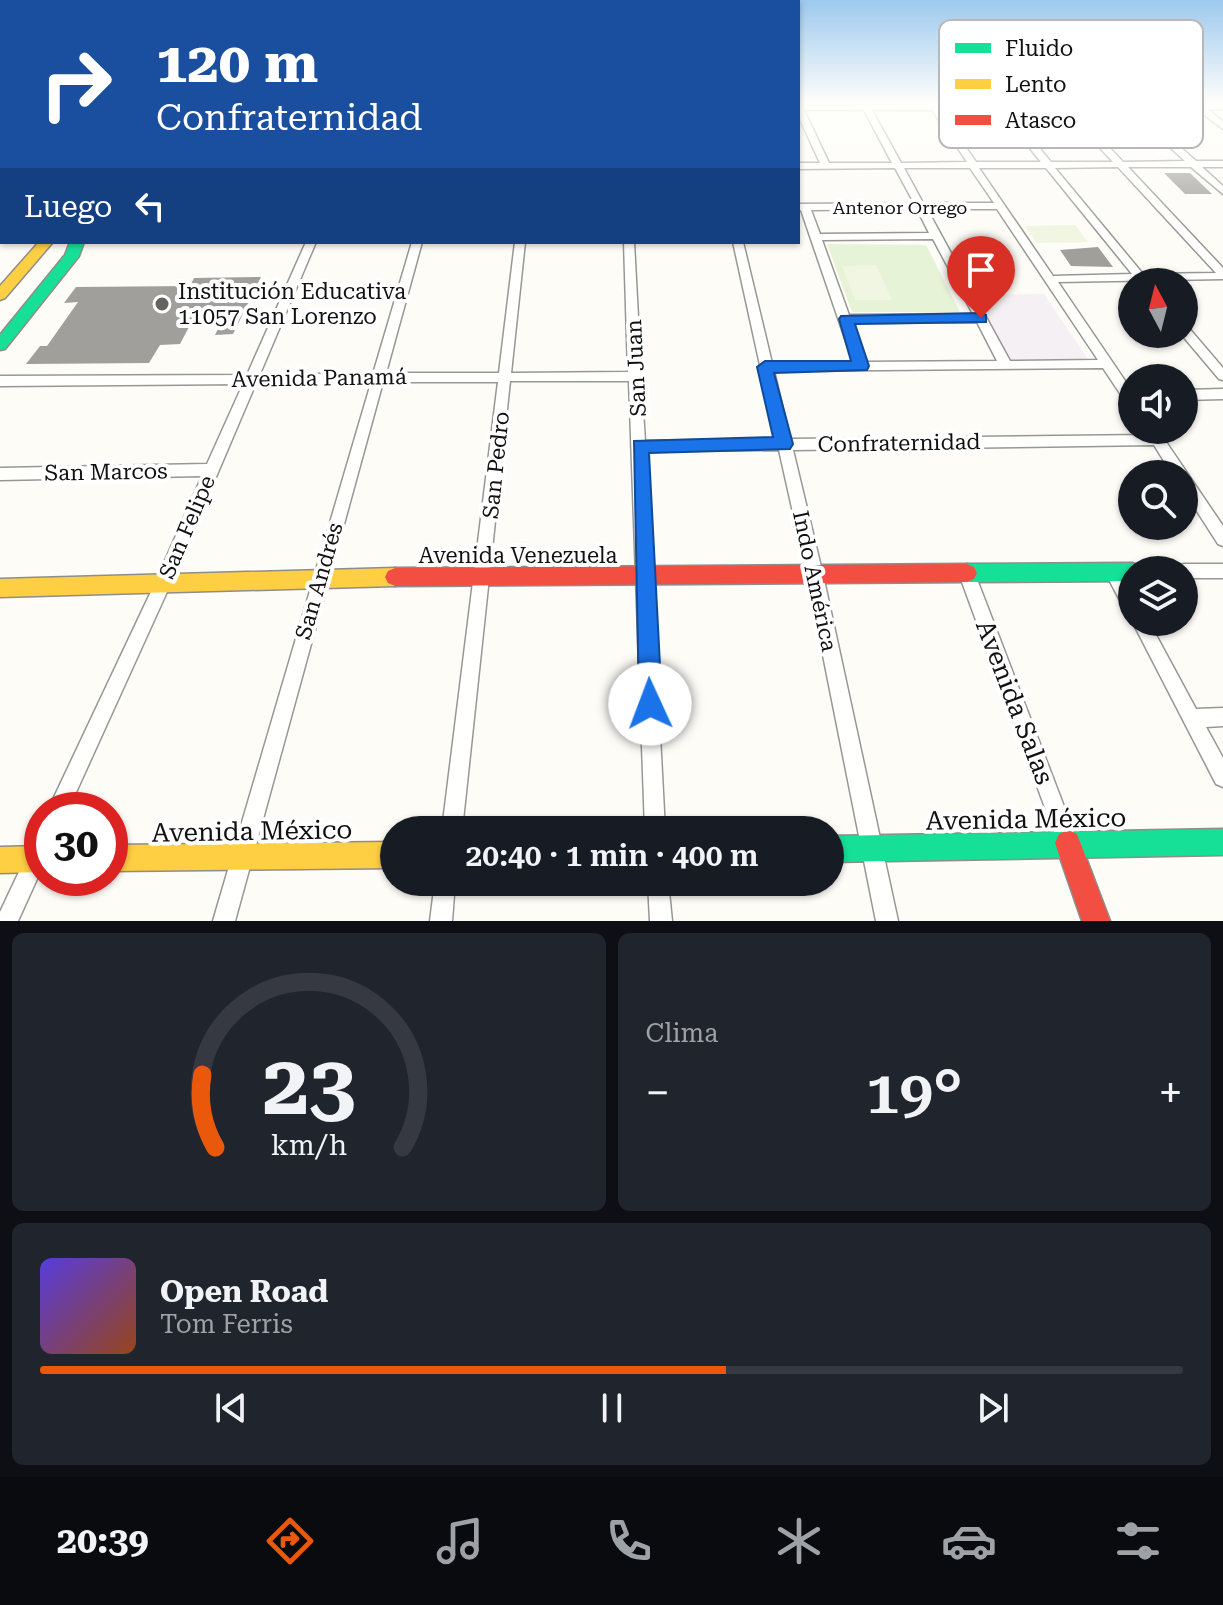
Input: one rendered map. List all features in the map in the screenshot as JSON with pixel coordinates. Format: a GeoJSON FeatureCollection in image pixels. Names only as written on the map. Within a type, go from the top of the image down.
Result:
{"type":"FeatureCollection","features":[{"type":"Feature","properties":{"kind":"street"},"geometry":{"type":"LineString","coordinates":[[816,146],[825,165]]}},
{"type":"Feature","properties":{"kind":"street"},"geometry":{"type":"LineString","coordinates":[[887,146],[1006,365]]}},
{"type":"Feature","properties":{"kind":"street"},"geometry":{"type":"LineString","coordinates":[[963,148],[1118,379]]}},
{"type":"Feature","properties":{"kind":"street"},"geometry":{"type":"LineString","coordinates":[[1034,148],[1133,268]]}},
{"type":"Feature","properties":{"kind":"street"},"geometry":{"type":"LineString","coordinates":[[1106,148],[1223,275]]}},
{"type":"Feature","properties":{"kind":"street"},"geometry":{"type":"LineString","coordinates":[[1177,148],[1223,191]]}},
{"type":"Feature","properties":{"kind":"street"},"geometry":{"type":"LineString","coordinates":[[800,166],[1223,164]]}},
{"type":"Feature","properties":{"kind":"street","name":"Antenor Orrego"},"geometry":{"type":"LineString","coordinates":[[802,207],[1002,206]]}},
{"type":"Feature","properties":{"kind":"street"},"geometry":{"type":"LineString","coordinates":[[802,207],[817,237],[861,366]]}},
{"type":"Feature","properties":{"kind":"street"},"geometry":{"type":"LineString","coordinates":[[817,237],[936,236]]}},
{"type":"Feature","properties":{"kind":"street"},"geometry":{"type":"LineString","coordinates":[[0,295],[44,244]]}},
{"type":"Feature","properties":{"kind":"street"},"geometry":{"type":"LineString","coordinates":[[0,345],[72,256],[76,244]]}},
{"type":"Feature","properties":{"kind":"street","name":"San Felipe"},"geometry":{"type":"LineString","coordinates":[[66,792],[163,583],[310,244]]}},
{"type":"Feature","properties":{"kind":"street","name":"San Andrés"},"geometry":{"type":"LineString","coordinates":[[224,921],[416,244]]}},
{"type":"Feature","properties":{"kind":"street","name":"San Pedro"},"geometry":{"type":"LineString","coordinates":[[454,816],[484,580],[520,244]]}},
{"type":"Feature","properties":{"kind":"street","name":"San Juan"},"geometry":{"type":"LineString","coordinates":[[629,244],[654,816]]}},
{"type":"Feature","properties":{"kind":"street","name":"Indo América"},"geometry":{"type":"LineString","coordinates":[[738,244],[815,575],[887,921]]}},
{"type":"Feature","properties":{"kind":"street"},"geometry":{"type":"LineString","coordinates":[[1198,276],[1223,275]]}},
{"type":"Feature","properties":{"kind":"street"},"geometry":{"type":"LineString","coordinates":[[1051,279],[1118,279]]}},
{"type":"Feature","properties":{"kind":"street"},"geometry":{"type":"LineString","coordinates":[[846,319],[981,318]]}},
{"type":"Feature","properties":{"kind":"street"},"geometry":{"type":"LineString","coordinates":[[1198,347],[1223,376]]}},
{"type":"Feature","properties":{"kind":"street"},"geometry":{"type":"LineString","coordinates":[[765,367],[1107,364]]}},
{"type":"Feature","properties":{"kind":"street","name":"Avenida Panamá"},"geometry":{"type":"LineString","coordinates":[[0,381],[637,376]]}},
{"type":"Feature","properties":{"kind":"street"},"geometry":{"type":"LineString","coordinates":[[1198,395],[1223,394]]}},
{"type":"Feature","properties":{"kind":"street","name":"Confraternidad"},"geometry":{"type":"LineString","coordinates":[[640,446],[1118,436]]}},
{"type":"Feature","properties":{"kind":"street","name":"San Marcos"},"geometry":{"type":"LineString","coordinates":[[0,474],[212,470]]}},
{"type":"Feature","properties":{"kind":"street"},"geometry":{"type":"LineString","coordinates":[[1198,501],[1223,539]]}},
{"type":"Feature","properties":{"kind":"street"},"geometry":{"type":"LineString","coordinates":[[1198,571],[1223,571]]}},
{"type":"Feature","properties":{"kind":"street","name":"Avenida Venezuela"},"geometry":{"type":"LineString","coordinates":[[0,588],[320,578],[484,580],[1118,572]]}},
{"type":"Feature","properties":{"kind":"street","name":"Avenida Salas"},"geometry":{"type":"LineString","coordinates":[[967,574],[1096,921]]}},
{"type":"Feature","properties":{"kind":"street"},"geometry":{"type":"LineString","coordinates":[[1148,636],[1223,777]]}},
{"type":"Feature","properties":{"kind":"street"},"geometry":{"type":"LineString","coordinates":[[1193,718],[1223,717]]}},
{"type":"Feature","properties":{"kind":"street","name":"Avenida México"},"geometry":{"type":"LineString","coordinates":[[844,849],[1223,842]]}},
{"type":"Feature","properties":{"kind":"street","name":"Avenida México"},"geometry":{"type":"LineString","coordinates":[[128,858],[380,855]]}},
{"type":"Feature","properties":{"kind":"street"},"geometry":{"type":"LineString","coordinates":[[0,860],[24,856]]}},
{"type":"Feature","properties":{"kind":"street"},"geometry":{"type":"LineString","coordinates":[[7,921],[24,886]]}},
{"type":"Feature","properties":{"kind":"street"},"geometry":{"type":"LineString","coordinates":[[441,921],[444,896]]}},
{"type":"Feature","properties":{"kind":"street"},"geometry":{"type":"LineString","coordinates":[[659,896],[661,921]]}},
{"type":"Feature","properties":{"kind":"shaded area"},"geometry":{"type":"Polygon","coordinates":[[[1044,294],[1088,359],[1010,360],[973,295],[1044,294]]]}},
{"type":"Feature","properties":{"kind":"green space"},"geometry":{"type":"Polygon","coordinates":[[[1075,225],[1088,242],[1037,243],[1025,226],[1075,225]]]}},
{"type":"Feature","properties":{"kind":"green space"},"geometry":{"type":"Polygon","coordinates":[[[827,244],[926,245],[960,312],[852,312],[827,244]]]}},
{"type":"Feature","properties":{"kind":"green space"},"geometry":{"type":"Polygon","coordinates":[[[876,265],[892,300],[855,300],[842,266],[876,265]]]}},
{"type":"Feature","properties":{"kind":"building"},"geometry":{"type":"Polygon","coordinates":[[[1164,173],[1190,173],[1212,194],[1185,194],[1164,173]]]}},
{"type":"Feature","properties":{"kind":"building"},"geometry":{"type":"Polygon","coordinates":[[[1098,247],[1113,267],[1071,266],[1060,250],[1098,247]]]}},
{"type":"Feature","properties":{"kind":"building"},"geometry":{"type":"Polygon","coordinates":[[[261,277],[233,334],[215,335],[226,312],[197,312],[180,344],[160,345],[149,363],[26,364],[40,346],[47,346],[78,302],[64,303],[76,287],[190,286],[194,278],[261,277]]]}},
{"type":"Feature","properties":{"kind":"traffic: fast"},"geometry":{"type":"LineString","coordinates":[[0,345],[72,256],[76,244]]}},
{"type":"Feature","properties":{"kind":"traffic: fast"},"geometry":{"type":"LineString","coordinates":[[967,573],[1118,572]]}},
{"type":"Feature","properties":{"kind":"traffic: fast"},"geometry":{"type":"LineString","coordinates":[[844,849],[1223,842]]}},
{"type":"Feature","properties":{"kind":"traffic: slow"},"geometry":{"type":"LineString","coordinates":[[0,295],[44,244]]}},
{"type":"Feature","properties":{"kind":"traffic: slow"},"geometry":{"type":"LineString","coordinates":[[0,588],[395,577]]}},
{"type":"Feature","properties":{"kind":"traffic: slow"},"geometry":{"type":"LineString","coordinates":[[128,858],[380,855]]}},
{"type":"Feature","properties":{"kind":"traffic: slow"},"geometry":{"type":"LineString","coordinates":[[0,860],[24,859]]}},
{"type":"Feature","properties":{"kind":"traffic: jam"},"geometry":{"type":"LineString","coordinates":[[395,577],[967,573]]}},
{"type":"Feature","properties":{"kind":"traffic: jam"},"geometry":{"type":"LineString","coordinates":[[1068,843],[1096,921]]}},
{"type":"Feature","properties":{"kind":"place","name":"Institución Educativa 11057 San Lorenzo"},"geometry":{"type":"Point","coordinates":[162,304]}},
{"type":"Feature","properties":{"kind":"route"},"geometry":{"type":"LineString","coordinates":[[650,704],[640,446],[784,444],[765,367],[861,366],[846,319],[981,318]]}}]}
